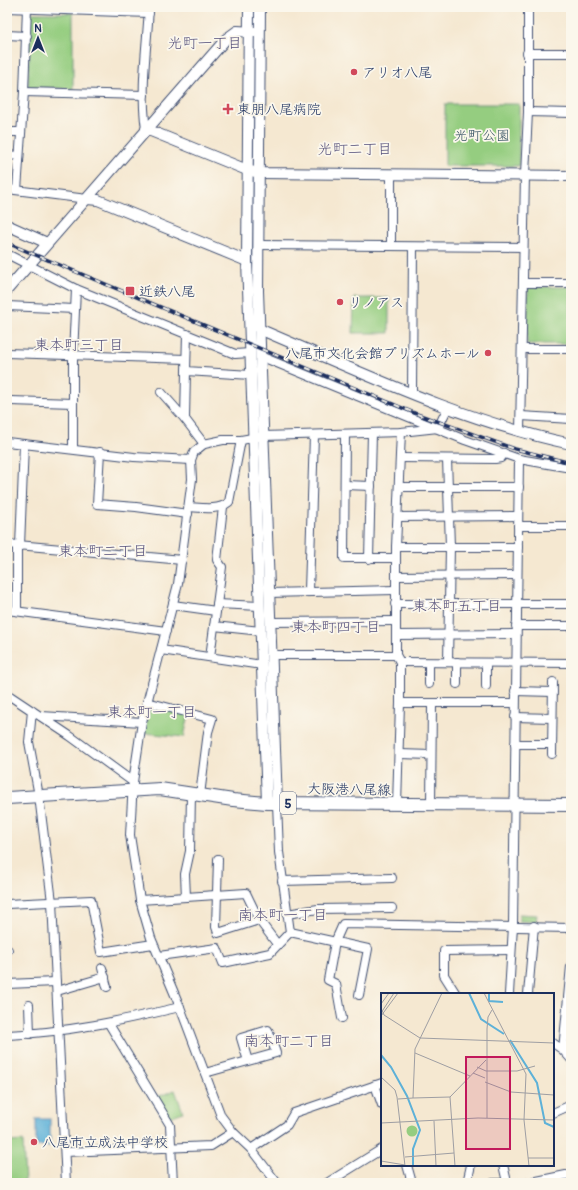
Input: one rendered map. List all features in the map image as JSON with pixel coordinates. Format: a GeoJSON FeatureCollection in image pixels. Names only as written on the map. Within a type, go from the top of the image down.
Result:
{"type":"FeatureCollection","features":[{"type":"Feature","properties":{"kind":"main road","name":"大阪港八尾線"},"geometry":{"type":"LineString","coordinates":[[7,798],[133,786],[233,800],[272,803],[571,805]]}},
{"type":"Feature","properties":{"kind":"street"},"geometry":{"type":"LineString","coordinates":[[249,7],[247,261],[249,317],[255,355],[258,437],[260,631],[272,803],[290,932]]}},
{"type":"Feature","properties":{"kind":"street"},"geometry":{"type":"LineString","coordinates":[[260,7],[258,245],[259,329],[251,374],[258,437],[269,593],[272,655],[272,803]]}},
{"type":"Feature","properties":{"kind":"street"},"geometry":{"type":"LineString","coordinates":[[520,432],[523,246],[528,112],[528,7]]}},
{"type":"Feature","properties":{"kind":"street"},"geometry":{"type":"LineString","coordinates":[[7,8],[149,10],[144,95],[146,129]]}},
{"type":"Feature","properties":{"kind":"street"},"geometry":{"type":"LineString","coordinates":[[17,190],[24,92],[27,8]]}},
{"type":"Feature","properties":{"kind":"street"},"geometry":{"type":"LineString","coordinates":[[7,290],[226,39],[237,31],[260,32]]}},
{"type":"Feature","properties":{"kind":"street"},"geometry":{"type":"LineString","coordinates":[[7,35],[27,36]]}},
{"type":"Feature","properties":{"kind":"street"},"geometry":{"type":"LineString","coordinates":[[527,53],[571,53]]}},
{"type":"Feature","properties":{"kind":"street"},"geometry":{"type":"LineString","coordinates":[[24,92],[144,95]]}},
{"type":"Feature","properties":{"kind":"street"},"geometry":{"type":"LineString","coordinates":[[528,112],[571,113]]}},
{"type":"Feature","properties":{"kind":"street"},"geometry":{"type":"LineString","coordinates":[[146,129],[247,170],[259,173],[571,176]]}},
{"type":"Feature","properties":{"kind":"street"},"geometry":{"type":"LineString","coordinates":[[7,132],[21,132]]}},
{"type":"Feature","properties":{"kind":"street"},"geometry":{"type":"LineString","coordinates":[[7,155],[19,156]]}},
{"type":"Feature","properties":{"kind":"street"},"geometry":{"type":"LineString","coordinates":[[391,174],[391,246]]}},
{"type":"Feature","properties":{"kind":"street"},"geometry":{"type":"LineString","coordinates":[[7,189],[98,200],[247,261]]}},
{"type":"Feature","properties":{"kind":"street"},"geometry":{"type":"LineString","coordinates":[[7,225],[47,243]]}},
{"type":"Feature","properties":{"kind":"street"},"geometry":{"type":"LineString","coordinates":[[258,245],[523,246]]}},
{"type":"Feature","properties":{"kind":"street"},"geometry":{"type":"LineString","coordinates":[[412,393],[413,246]]}},
{"type":"Feature","properties":{"kind":"street"},"geometry":{"type":"LineString","coordinates":[[7,254],[19,259],[28,266],[76,289],[235,354],[255,355],[504,453],[519,458],[571,468]]}},
{"type":"Feature","properties":{"kind":"street"},"geometry":{"type":"LineString","coordinates":[[523,283],[571,283]]}},
{"type":"Feature","properties":{"kind":"street"},"geometry":{"type":"LineString","coordinates":[[73,449],[73,355],[76,289]]}},
{"type":"Feature","properties":{"kind":"street"},"geometry":{"type":"LineString","coordinates":[[7,306],[75,309]]}},
{"type":"Feature","properties":{"kind":"street"},"geometry":{"type":"LineString","coordinates":[[249,317],[259,329],[412,393],[520,432],[571,444]]}},
{"type":"Feature","properties":{"kind":"street"},"geometry":{"type":"LineString","coordinates":[[184,419],[187,334]]}},
{"type":"Feature","properties":{"kind":"street"},"geometry":{"type":"LineString","coordinates":[[522,350],[571,349]]}},
{"type":"Feature","properties":{"kind":"street"},"geometry":{"type":"LineString","coordinates":[[7,353],[186,359]]}},
{"type":"Feature","properties":{"kind":"street"},"geometry":{"type":"LineString","coordinates":[[186,371],[251,374]]}},
{"type":"Feature","properties":{"kind":"street"},"geometry":{"type":"LineString","coordinates":[[161,392],[204,444]]}},
{"type":"Feature","properties":{"kind":"street"},"geometry":{"type":"LineString","coordinates":[[11,401],[73,403]]}},
{"type":"Feature","properties":{"kind":"street"},"geometry":{"type":"LineString","coordinates":[[438,428],[448,407]]}},
{"type":"Feature","properties":{"kind":"street"},"geometry":{"type":"LineString","coordinates":[[521,416],[571,419]]}},
{"type":"Feature","properties":{"kind":"street"},"geometry":{"type":"LineString","coordinates":[[277,1183],[251,1149],[233,1132],[222,1116],[180,1007],[153,944],[140,900],[130,835],[133,786],[142,722],[173,605],[182,560],[192,479],[191,460],[194,452],[204,444],[223,440],[241,440],[258,437],[401,432],[438,428]]}},
{"type":"Feature","properties":{"kind":"street"},"geometry":{"type":"LineString","coordinates":[[398,805],[400,703],[395,621],[395,590],[401,432]]}},
{"type":"Feature","properties":{"kind":"street"},"geometry":{"type":"LineString","coordinates":[[369,559],[372,433]]}},
{"type":"Feature","properties":{"kind":"street"},"geometry":{"type":"LineString","coordinates":[[345,434],[344,558],[396,558]]}},
{"type":"Feature","properties":{"kind":"street"},"geometry":{"type":"LineString","coordinates":[[309,591],[314,435]]}},
{"type":"Feature","properties":{"kind":"street"},"geometry":{"type":"LineString","coordinates":[[100,452],[96,504],[189,511],[223,507],[229,502],[241,440]]}},
{"type":"Feature","properties":{"kind":"street"},"geometry":{"type":"LineString","coordinates":[[7,442],[191,460]]}},
{"type":"Feature","properties":{"kind":"street"},"geometry":{"type":"LineString","coordinates":[[17,611],[24,444]]}},
{"type":"Feature","properties":{"kind":"street"},"geometry":{"type":"LineString","coordinates":[[401,458],[495,459],[501,458],[504,453]]}},
{"type":"Feature","properties":{"kind":"street"},"geometry":{"type":"LineString","coordinates":[[509,993],[513,926],[519,458]]}},
{"type":"Feature","properties":{"kind":"street"},"geometry":{"type":"LineString","coordinates":[[447,459],[450,546],[448,575],[449,634],[457,684]]}},
{"type":"Feature","properties":{"kind":"street"},"geometry":{"type":"LineString","coordinates":[[344,485],[371,486]]}},
{"type":"Feature","properties":{"kind":"street"},"geometry":{"type":"LineString","coordinates":[[400,487],[519,487]]}},
{"type":"Feature","properties":{"kind":"street"},"geometry":{"type":"LineString","coordinates":[[210,657],[222,567],[217,560],[223,507]]}},
{"type":"Feature","properties":{"kind":"street"},"geometry":{"type":"LineString","coordinates":[[398,517],[518,516]]}},
{"type":"Feature","properties":{"kind":"street"},"geometry":{"type":"LineString","coordinates":[[518,526],[571,526]]}},
{"type":"Feature","properties":{"kind":"street"},"geometry":{"type":"LineString","coordinates":[[7,544],[182,560]]}},
{"type":"Feature","properties":{"kind":"street"},"geometry":{"type":"LineString","coordinates":[[396,547],[518,547]]}},
{"type":"Feature","properties":{"kind":"street"},"geometry":{"type":"LineString","coordinates":[[396,576],[517,575]]}},
{"type":"Feature","properties":{"kind":"street"},"geometry":{"type":"LineString","coordinates":[[269,593],[395,590]]}},
{"type":"Feature","properties":{"kind":"street"},"geometry":{"type":"LineString","coordinates":[[395,604],[571,604]]}},
{"type":"Feature","properties":{"kind":"street"},"geometry":{"type":"LineString","coordinates":[[173,605],[216,607],[260,606]]}},
{"type":"Feature","properties":{"kind":"street"},"geometry":{"type":"LineString","coordinates":[[7,610],[166,631]]}},
{"type":"Feature","properties":{"kind":"street"},"geometry":{"type":"LineString","coordinates":[[270,622],[395,621]]}},
{"type":"Feature","properties":{"kind":"street"},"geometry":{"type":"LineString","coordinates":[[214,626],[260,631]]}},
{"type":"Feature","properties":{"kind":"street"},"geometry":{"type":"LineString","coordinates":[[396,635],[449,634],[571,626]]}},
{"type":"Feature","properties":{"kind":"street"},"geometry":{"type":"LineString","coordinates":[[161,650],[262,665]]}},
{"type":"Feature","properties":{"kind":"street"},"geometry":{"type":"LineString","coordinates":[[272,655],[398,659],[429,663],[571,663]]}},
{"type":"Feature","properties":{"kind":"street"},"geometry":{"type":"LineString","coordinates":[[429,663],[429,684]]}},
{"type":"Feature","properties":{"kind":"street"},"geometry":{"type":"LineString","coordinates":[[486,663],[486,686]]}},
{"type":"Feature","properties":{"kind":"street"},"geometry":{"type":"LineString","coordinates":[[552,754],[554,682]]}},
{"type":"Feature","properties":{"kind":"street"},"geometry":{"type":"LineString","coordinates":[[515,691],[553,692]]}},
{"type":"Feature","properties":{"kind":"street"},"geometry":{"type":"LineString","coordinates":[[7,694],[40,716],[133,786]]}},
{"type":"Feature","properties":{"kind":"street"},"geometry":{"type":"LineString","coordinates":[[147,702],[212,719],[196,794],[190,851],[185,874],[186,897]]}},
{"type":"Feature","properties":{"kind":"street"},"geometry":{"type":"LineString","coordinates":[[400,703],[515,703]]}},
{"type":"Feature","properties":{"kind":"street"},"geometry":{"type":"LineString","coordinates":[[430,805],[432,704]]}},
{"type":"Feature","properties":{"kind":"street"},"geometry":{"type":"LineString","coordinates":[[32,711],[29,742],[39,796],[52,902],[66,1183]]}},
{"type":"Feature","properties":{"kind":"street"},"geometry":{"type":"LineString","coordinates":[[40,716],[142,722]]}},
{"type":"Feature","properties":{"kind":"street"},"geometry":{"type":"LineString","coordinates":[[515,717],[552,718]]}},
{"type":"Feature","properties":{"kind":"street"},"geometry":{"type":"LineString","coordinates":[[515,744],[552,744]]}},
{"type":"Feature","properties":{"kind":"street"},"geometry":{"type":"LineString","coordinates":[[400,754],[431,754]]}},
{"type":"Feature","properties":{"kind":"street"},"geometry":{"type":"LineString","coordinates":[[218,859],[216,927],[218,933],[259,920]]}},
{"type":"Feature","properties":{"kind":"street"},"geometry":{"type":"LineString","coordinates":[[282,881],[392,878]]}},
{"type":"Feature","properties":{"kind":"street"},"geometry":{"type":"LineString","coordinates":[[140,900],[246,893],[259,920],[277,944]]}},
{"type":"Feature","properties":{"kind":"street"},"geometry":{"type":"LineString","coordinates":[[7,904],[91,900],[101,952],[153,944]]}},
{"type":"Feature","properties":{"kind":"street"},"geometry":{"type":"LineString","coordinates":[[287,914],[318,909],[392,908]]}},
{"type":"Feature","properties":{"kind":"street"},"geometry":{"type":"LineString","coordinates":[[342,1018],[336,984],[328,980],[335,942],[343,924],[534,926],[571,928]]}},
{"type":"Feature","properties":{"kind":"street"},"geometry":{"type":"LineString","coordinates":[[528,993],[534,926]]}},
{"type":"Feature","properties":{"kind":"street"},"geometry":{"type":"LineString","coordinates":[[290,932],[368,949],[360,995]]}},
{"type":"Feature","properties":{"kind":"street"},"geometry":{"type":"LineString","coordinates":[[159,956],[217,948],[224,963],[270,953],[290,932]]}},
{"type":"Feature","properties":{"kind":"street"},"geometry":{"type":"LineString","coordinates":[[455,993],[444,975],[444,952],[511,950]]}},
{"type":"Feature","properties":{"kind":"street"},"geometry":{"type":"LineString","coordinates":[[562,1050],[568,1024],[571,966]]}},
{"type":"Feature","properties":{"kind":"street"},"geometry":{"type":"LineString","coordinates":[[102,968],[107,986]]}},
{"type":"Feature","properties":{"kind":"street"},"geometry":{"type":"LineString","coordinates":[[7,984],[56,987],[105,977]]}},
{"type":"Feature","properties":{"kind":"street"},"geometry":{"type":"LineString","coordinates":[[30,1005],[30,1034]]}},
{"type":"Feature","properties":{"kind":"street"},"geometry":{"type":"LineString","coordinates":[[7,1035],[59,1032],[109,1024],[180,1007]]}},
{"type":"Feature","properties":{"kind":"street"},"geometry":{"type":"LineString","coordinates":[[109,1024],[170,1125],[173,1183]]}},
{"type":"Feature","properties":{"kind":"street"},"geometry":{"type":"LineString","coordinates":[[205,1074],[276,1053],[268,1030],[242,1038],[248,1061]]}},
{"type":"Feature","properties":{"kind":"street"},"geometry":{"type":"LineString","coordinates":[[554,1044],[571,1059]]}},
{"type":"Feature","properties":{"kind":"street"},"geometry":{"type":"LineString","coordinates":[[251,1149],[287,1125],[294,1113],[379,1084],[381,1097]]}},
{"type":"Feature","properties":{"kind":"street"},"geometry":{"type":"LineString","coordinates":[[554,1113],[571,1105]]}},
{"type":"Feature","properties":{"kind":"street"},"geometry":{"type":"LineString","coordinates":[[65,1152],[211,1146],[233,1132]]}},
{"type":"Feature","properties":{"kind":"street"},"geometry":{"type":"LineString","coordinates":[[327,1183],[381,1150]]}},
{"type":"Feature","properties":{"kind":"street"},"geometry":{"type":"LineString","coordinates":[[407,1166],[412,1183]]}},
{"type":"Feature","properties":{"kind":"street"},"geometry":{"type":"LineString","coordinates":[[467,1183],[472,1166]]}},
{"type":"Feature","properties":{"kind":"street"},"geometry":{"type":"LineString","coordinates":[[493,1183],[508,1182],[503,1166]]}},
{"type":"Feature","properties":{"kind":"street"},"geometry":{"type":"LineString","coordinates":[[527,1183],[566,1176]]}},
{"type":"Feature","properties":{"kind":"green space"},"geometry":{"type":"Polygon","coordinates":[[[73,13],[73,89],[28,87],[30,14],[73,13]]]}},
{"type":"Feature","properties":{"kind":"green space","name":"光町公園"},"geometry":{"type":"Polygon","coordinates":[[[445,104],[519,104],[519,166],[445,166],[445,104]]]}},
{"type":"Feature","properties":{"kind":"green space"},"geometry":{"type":"Polygon","coordinates":[[[528,287],[571,287],[571,344],[527,344],[528,287]]]}},
{"type":"Feature","properties":{"kind":"green space"},"geometry":{"type":"Polygon","coordinates":[[[354,298],[389,298],[389,333],[353,333],[354,298]]]}},
{"type":"Feature","properties":{"kind":"green space"},"geometry":{"type":"Polygon","coordinates":[[[150,706],[189,714],[184,737],[144,733],[150,706]]]}},
{"type":"Feature","properties":{"kind":"green space"},"geometry":{"type":"Polygon","coordinates":[[[519,914],[537,915],[536,922],[519,921],[519,914]]]}},
{"type":"Feature","properties":{"kind":"green space"},"geometry":{"type":"Polygon","coordinates":[[[175,1090],[183,1112],[170,1117],[157,1097],[175,1090]]]}},
{"type":"Feature","properties":{"kind":"green space"},"geometry":{"type":"Polygon","coordinates":[[[23,1141],[25,1183],[7,1183],[7,1142],[23,1141]]]}},
{"type":"Feature","properties":{"kind":"water"},"geometry":{"type":"Polygon","coordinates":[[[36,1119],[50,1119],[50,1146],[36,1146],[36,1119]]]}},
{"type":"Feature","properties":{"kind":"railway"},"geometry":{"type":"LineString","coordinates":[[7,243],[417,414],[515,449],[571,463]]}},
{"type":"Feature","properties":{"kind":"place","name":"アリオ八尾"},"geometry":{"type":"Point","coordinates":[354,72]}},
{"type":"Feature","properties":{"kind":"place","name":"東朋八尾病院"},"geometry":{"type":"Point","coordinates":[228,109]}},
{"type":"Feature","properties":{"kind":"place","name":"近鉄八尾"},"geometry":{"type":"Point","coordinates":[130,291]}},
{"type":"Feature","properties":{"kind":"place","name":"リノアス"},"geometry":{"type":"Point","coordinates":[340,302]}},
{"type":"Feature","properties":{"kind":"place","name":"八尾市文化会館プリズムホール"},"geometry":{"type":"Point","coordinates":[488,353]}},
{"type":"Feature","properties":{"kind":"place","name":"八尾市立成法中学校"},"geometry":{"type":"Point","coordinates":[34,1142]}},
{"type":"Feature","properties":{"kind":"district","name":"光町一丁目"},"geometry":{"type":"Point","coordinates":[205,43]}},
{"type":"Feature","properties":{"kind":"district","name":"光町二丁目"},"geometry":{"type":"Point","coordinates":[355,149]}},
{"type":"Feature","properties":{"kind":"district","name":"東本町三丁目"},"geometry":{"type":"Point","coordinates":[79,345]}},
{"type":"Feature","properties":{"kind":"district","name":"東本町二丁目"},"geometry":{"type":"Point","coordinates":[103,551]}},
{"type":"Feature","properties":{"kind":"district","name":"東本町五丁目"},"geometry":{"type":"Point","coordinates":[457,606]}},
{"type":"Feature","properties":{"kind":"district","name":"東本町四丁目"},"geometry":{"type":"Point","coordinates":[336,627]}},
{"type":"Feature","properties":{"kind":"district","name":"東本町一丁目"},"geometry":{"type":"Point","coordinates":[152,712]}},
{"type":"Feature","properties":{"kind":"district","name":"南本町一丁目"},"geometry":{"type":"Point","coordinates":[283,915]}},
{"type":"Feature","properties":{"kind":"district","name":"南本町二丁目"},"geometry":{"type":"Point","coordinates":[289,1041]}}]}
